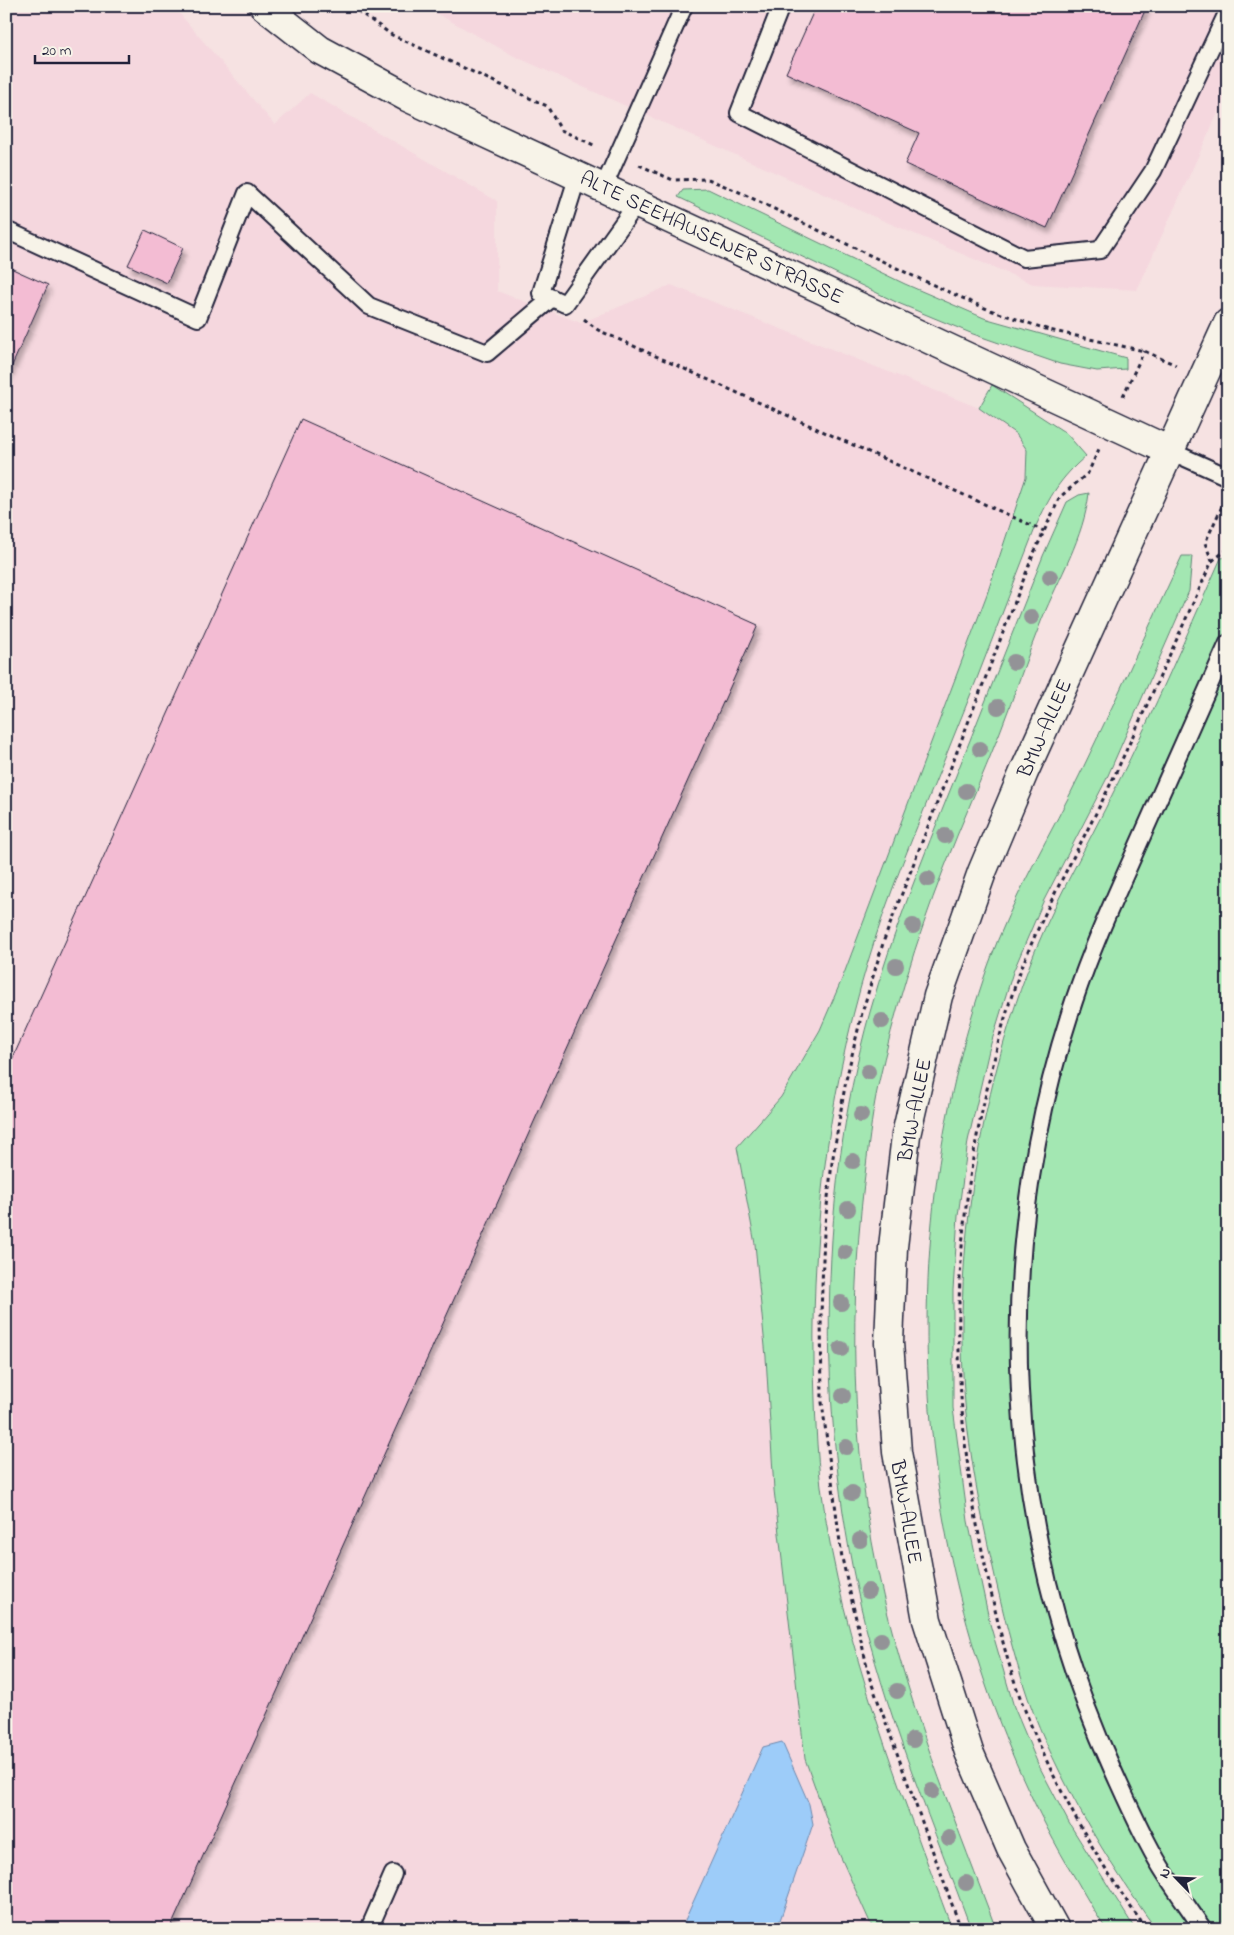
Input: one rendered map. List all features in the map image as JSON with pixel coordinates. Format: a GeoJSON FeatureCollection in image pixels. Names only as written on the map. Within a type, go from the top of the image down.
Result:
{"type":"FeatureCollection","features":[{"type":"Feature","properties":{"kind":"main road","name":"ALTE SEEHAUSENER STRASSE"},"geometry":{"type":"LineString","coordinates":[[264,6],[320,50],[407,97],[604,186],[1170,451]]}},
{"type":"Feature","properties":{"kind":"main road","name":"BMW-ALLEE"},"geometry":{"type":"LineString","coordinates":[[1055,1929],[1011,1849],[969,1752],[927,1620],[897,1452],[889,1343],[893,1247],[906,1136],[938,996],[982,872],[1024,772],[1228,323]]}},
{"type":"Feature","properties":{"kind":"lane"},"geometry":{"type":"LineString","coordinates":[[604,186],[619,156],[684,6]]}},
{"type":"Feature","properties":{"kind":"lane"},"geometry":{"type":"LineString","coordinates":[[781,6],[739,113],[1024,258],[1100,250],[1153,171],[1228,11]]}},
{"type":"Feature","properties":{"kind":"lane"},"geometry":{"type":"LineString","coordinates":[[559,301],[541,293],[578,175]]}},
{"type":"Feature","properties":{"kind":"lane"},"geometry":{"type":"LineString","coordinates":[[6,230],[198,318],[247,193],[369,306],[487,353],[559,301],[638,202]]}},
{"type":"Feature","properties":{"kind":"lane"},"geometry":{"type":"LineString","coordinates":[[1170,451],[1228,477]]}},
{"type":"Feature","properties":{"kind":"lane"},"geometry":{"type":"LineString","coordinates":[[1203,1929],[1160,1866],[1125,1797],[1093,1726],[1069,1661],[1049,1592],[1033,1510],[1020,1423],[1017,1325],[1022,1231],[1036,1147],[1052,1076],[1074,1001],[1103,925],[1228,643]]}},
{"type":"Feature","properties":{"kind":"lane"},"geometry":{"type":"LineString","coordinates":[[369,1929],[393,1874]]}},
{"type":"Feature","properties":{"kind":"path"},"geometry":{"type":"LineString","coordinates":[[351,6],[392,35],[547,106],[561,130],[673,180],[708,179],[987,309],[1049,330],[1144,351]]}},
{"type":"Feature","properties":{"kind":"path"},"geometry":{"type":"LineString","coordinates":[[559,301],[598,330],[1044,531]]}},
{"type":"Feature","properties":{"kind":"path"},"geometry":{"type":"LineString","coordinates":[[1212,561],[1228,549]]}},
{"type":"Feature","properties":{"kind":"shaded area"},"geometry":{"type":"Polygon","coordinates":[[[6,6],[173,6],[275,125],[310,93],[497,201],[497,291],[581,323],[671,285],[979,408],[1016,434],[1027,450],[1026,477],[987,594],[842,979],[820,1030],[781,1097],[737,1147],[755,1244],[766,1357],[774,1490],[805,1759],[838,1851],[873,1929],[6,1929],[6,6]]]}},
{"type":"Feature","properties":{"kind":"shaded area"},"geometry":{"type":"Polygon","coordinates":[[[423,6],[1228,6],[1228,91],[1137,290],[1033,284],[870,215],[516,57],[423,6]]]}},
{"type":"Feature","properties":{"kind":"green space"},"geometry":{"type":"Polygon","coordinates":[[[708,189],[905,284],[984,318],[1126,358],[1126,369],[1097,371],[1060,364],[973,334],[898,303],[678,197],[683,190],[708,189]]]}},
{"type":"Feature","properties":{"kind":"green space"},"geometry":{"type":"Polygon","coordinates":[[[992,385],[1066,433],[1086,456],[1056,488],[1036,526],[903,861],[876,936],[860,988],[836,1093],[821,1200],[814,1308],[814,1362],[818,1461],[831,1551],[858,1661],[875,1715],[952,1929],[873,1929],[838,1851],[805,1759],[774,1490],[766,1357],[755,1244],[737,1147],[781,1097],[820,1030],[842,979],[987,594],[1026,477],[1027,450],[1016,434],[979,408],[992,385]]]}},
{"type":"Feature","properties":{"kind":"green space"},"geometry":{"type":"Polygon","coordinates":[[[1089,493],[1082,525],[1070,557],[1042,619],[1000,732],[943,871],[906,977],[884,1059],[876,1098],[868,1147],[859,1238],[855,1349],[856,1404],[868,1515],[877,1569],[890,1623],[913,1701],[939,1778],[996,1929],[971,1929],[887,1701],[865,1624],[849,1550],[838,1474],[831,1396],[829,1318],[832,1239],[840,1161],[852,1086],[870,1012],[888,954],[919,868],[1043,556],[1067,502],[1079,495],[1089,493]]]}},
{"type":"Feature","properties":{"kind":"green space"},"geometry":{"type":"Polygon","coordinates":[[[1182,556],[1192,556],[1189,591],[1106,780],[1043,902],[1013,972],[989,1050],[968,1141],[958,1216],[953,1290],[953,1408],[968,1521],[990,1624],[1014,1707],[1038,1764],[1069,1823],[1135,1929],[1106,1929],[1068,1866],[1016,1762],[976,1653],[947,1540],[931,1425],[927,1308],[935,1192],[956,1078],[988,966],[1008,915],[1071,793],[1182,556]]]}},
{"type":"Feature","properties":{"kind":"green space"},"geometry":{"type":"Polygon","coordinates":[[[1228,557],[1228,1929],[1156,1929],[1119,1876],[1068,1788],[1040,1728],[1017,1665],[983,1524],[967,1424],[962,1350],[963,1296],[972,1188],[982,1134],[1008,1028],[1025,977],[1056,904],[1144,729],[1221,558],[1228,557]]]}},
{"type":"Feature","properties":{"kind":"water"},"geometry":{"type":"Polygon","coordinates":[[[782,1742],[809,1804],[813,1824],[777,1929],[681,1929],[763,1747],[782,1742]]]}},
{"type":"Feature","properties":{"kind":"building"},"geometry":{"type":"Polygon","coordinates":[[[816,6],[1147,6],[1047,228],[905,164],[919,133],[786,73],[816,6]]]}},
{"type":"Feature","properties":{"kind":"building"},"geometry":{"type":"Polygon","coordinates":[[[145,230],[183,248],[167,283],[128,265],[145,230]]]}},
{"type":"Feature","properties":{"kind":"building"},"geometry":{"type":"Polygon","coordinates":[[[6,266],[48,285],[6,379],[6,266]]]}},
{"type":"Feature","properties":{"kind":"building"},"geometry":{"type":"Polygon","coordinates":[[[301,419],[758,625],[170,1929],[6,1929],[6,1073],[301,419]]]}}]}
